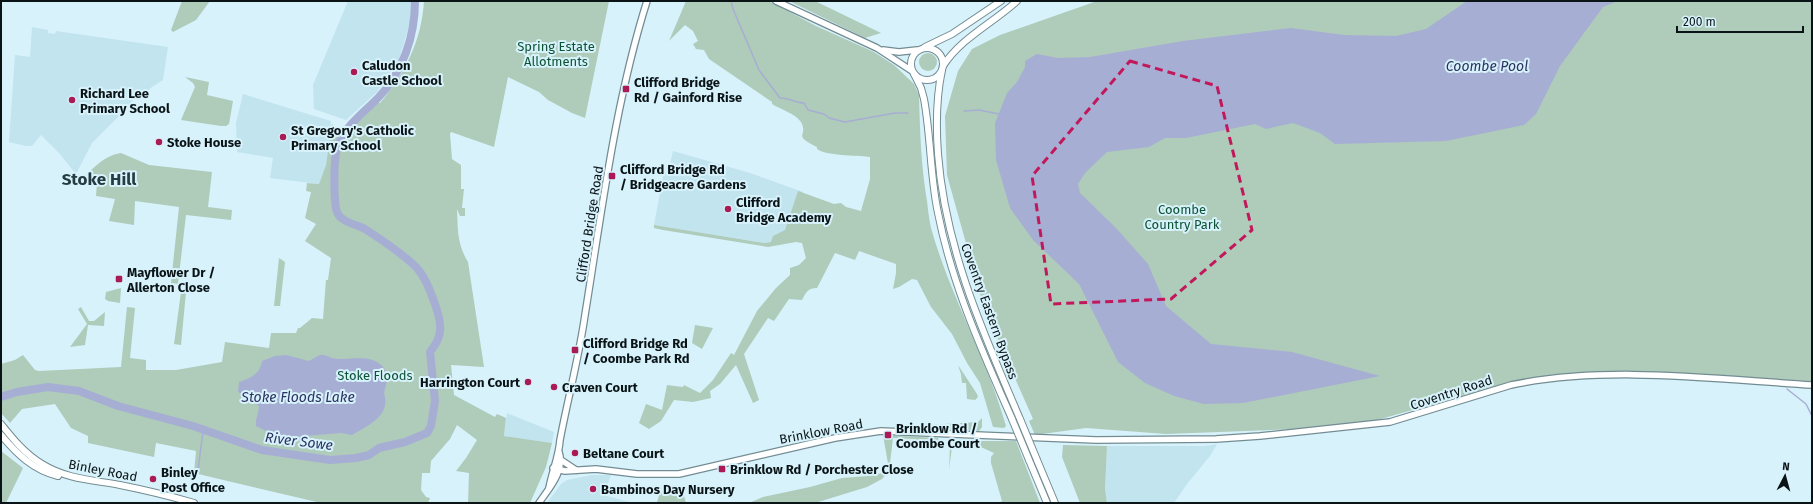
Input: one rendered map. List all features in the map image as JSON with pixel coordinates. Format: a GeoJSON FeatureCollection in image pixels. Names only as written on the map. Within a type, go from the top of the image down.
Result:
{"type":"FeatureCollection","features":[{"type":"Feature","properties":{"kind":"main road","name":"Clifford Bridge Road"},"geometry":{"type":"LineString","coordinates":[[549,488],[553,468],[559,452],[585,318],[616,122],[630,60],[647,1]]}},
{"type":"Feature","properties":{"kind":"main road"},"geometry":{"type":"LineString","coordinates":[[776,1],[877,48],[921,79],[929,80],[937,77],[942,68],[942,57],[938,52],[925,47]]}},
{"type":"Feature","properties":{"kind":"main road"},"geometry":{"type":"LineString","coordinates":[[877,48],[899,52],[917,50],[925,47],[952,34],[1001,1]]}},
{"type":"Feature","properties":{"kind":"main road","name":"Coventry Eastern Bypass"},"geometry":{"type":"LineString","coordinates":[[1017,1],[963,43],[953,52],[942,68],[937,96],[937,142],[946,216],[967,290],[1055,503]]}},
{"type":"Feature","properties":{"kind":"main road"},"geometry":{"type":"LineString","coordinates":[[913,73],[911,60],[917,50]]}},
{"type":"Feature","properties":{"kind":"main road","name":"Coventry Eastern Bypass"},"geometry":{"type":"LineString","coordinates":[[913,73],[921,88],[924,99],[934,194],[950,263],[972,322],[1047,503]]}},
{"type":"Feature","properties":{"kind":"main road","name":"Coventry Road"},"geometry":{"type":"LineString","coordinates":[[1096,440],[1216,439],[1374,425],[1412,416],[1510,385],[1530,381],[1568,377],[1639,375],[1812,385]]}},
{"type":"Feature","properties":{"kind":"main road","name":"Binley Road"},"geometry":{"type":"LineString","coordinates":[[1,424],[21,448],[33,459],[54,471],[71,478],[140,489],[194,503]]}},
{"type":"Feature","properties":{"kind":"main road","name":"Brinklow Road"},"geometry":{"type":"LineString","coordinates":[[553,468],[559,470],[596,469],[651,475],[680,474],[846,436],[881,432],[1096,440]]}},
{"type":"Feature","properties":{"kind":"main road"},"geometry":{"type":"LineString","coordinates":[[1,435],[25,460],[37,469],[51,474],[71,478]]}},
{"type":"Feature","properties":{"kind":"main road","name":"Clifford Bridge Road"},"geometry":{"type":"LineString","coordinates":[[549,488],[559,470],[561,460],[559,452]]}},
{"type":"Feature","properties":{"kind":"main road"},"geometry":{"type":"LineString","coordinates":[[561,460],[576,470]]}},
{"type":"Feature","properties":{"kind":"main road"},"geometry":{"type":"LineString","coordinates":[[539,503],[549,488]]}},
{"type":"Feature","properties":{"kind":"highlighted area"},"geometry":{"type":"Polygon","coordinates":[[[1130,61],[1217,86],[1252,230],[1171,299],[1051,304],[1032,176],[1130,61]]]}},
{"type":"Feature","properties":{"kind":"shaded area","name":"Caludon Castle School"},"geometry":{"type":"Polygon","coordinates":[[[348,1],[412,1],[410,23],[399,59],[377,92],[346,120],[314,109],[313,85],[348,1]]]}},
{"type":"Feature","properties":{"kind":"shaded area","name":"Richard Lee Primary School"},"geometry":{"type":"Polygon","coordinates":[[[32,27],[48,30],[48,33],[55,34],[56,31],[168,47],[163,80],[139,98],[137,97],[132,101],[129,106],[92,143],[76,174],[59,153],[41,135],[32,146],[9,142],[15,55],[30,57],[32,27]]]}},
{"type":"Feature","properties":{"kind":"shaded area","name":"St Gregory's Catholic Primary School"},"geometry":{"type":"Polygon","coordinates":[[[243,94],[331,121],[330,143],[326,165],[319,184],[270,178],[273,158],[237,152],[236,123],[243,94]]]}},
{"type":"Feature","properties":{"kind":"shaded area","name":"Clifford Bridge Academy"},"geometry":{"type":"Polygon","coordinates":[[[673,151],[750,173],[803,192],[789,240],[764,243],[654,225],[664,171],[669,169],[673,151]]]}},
{"type":"Feature","properties":{"kind":"shaded area"},"geometry":{"type":"Polygon","coordinates":[[[507,413],[554,432],[552,443],[504,436],[507,413]]]}},
{"type":"Feature","properties":{"kind":"shaded area"},"geometry":{"type":"Polygon","coordinates":[[[1217,444],[1210,456],[1187,484],[1174,503],[1107,503],[1105,489],[1107,446],[1205,446],[1217,444]]]}},
{"type":"Feature","properties":{"kind":"shaded area"},"geometry":{"type":"Polygon","coordinates":[[[592,475],[611,475],[604,495],[633,503],[547,503],[561,484],[567,480],[592,475]]]}},
{"type":"Feature","properties":{"kind":"green space"},"geometry":{"type":"Polygon","coordinates":[[[182,1],[210,1],[196,20],[173,32],[171,30],[182,1]]]}},
{"type":"Feature","properties":{"kind":"green space","name":"Stoke Floods"},"geometry":{"type":"Polygon","coordinates":[[[424,1],[609,1],[585,118],[572,113],[548,100],[539,92],[508,77],[494,147],[451,132],[450,134],[452,159],[461,165],[461,189],[464,189],[462,208],[465,208],[465,216],[460,216],[457,209],[458,230],[460,243],[468,262],[484,367],[451,365],[454,395],[495,417],[497,414],[506,418],[504,436],[552,443],[546,467],[530,503],[468,503],[469,473],[456,471],[477,440],[457,425],[450,439],[431,461],[430,473],[422,473],[421,490],[426,497],[430,498],[428,503],[321,503],[194,473],[196,451],[156,443],[154,457],[88,443],[88,436],[71,428],[55,404],[22,409],[10,423],[1,413],[1,364],[15,360],[23,355],[35,370],[39,371],[121,367],[127,307],[135,308],[130,358],[146,360],[146,370],[176,370],[222,362],[225,342],[269,348],[271,333],[296,333],[298,328],[312,318],[323,319],[326,280],[328,280],[331,258],[305,241],[316,224],[305,218],[311,192],[306,191],[307,183],[319,184],[326,165],[332,124],[346,136],[356,121],[376,102],[380,103],[397,80],[411,55],[416,42],[423,15],[424,1]]]}},
{"type":"Feature","properties":{"kind":"green space"},"geometry":{"type":"Polygon","coordinates":[[[686,1],[769,1],[816,26],[874,52],[894,65],[914,84],[919,95],[922,162],[931,228],[948,278],[989,376],[1006,426],[1004,428],[993,427],[980,383],[967,363],[952,334],[931,307],[917,280],[912,279],[893,289],[896,264],[859,251],[855,260],[835,253],[817,288],[808,291],[802,300],[789,299],[774,321],[768,318],[744,354],[759,400],[753,403],[736,365],[720,384],[710,391],[711,398],[693,402],[674,400],[661,421],[649,429],[639,423],[646,404],[662,410],[667,385],[683,387],[684,385],[700,393],[713,380],[731,353],[734,355],[757,311],[776,288],[790,275],[790,268],[799,265],[806,258],[802,243],[796,242],[768,247],[663,230],[654,228],[654,225],[764,243],[771,242],[773,236],[785,230],[798,191],[834,204],[841,203],[846,207],[861,211],[870,179],[870,157],[827,153],[817,149],[817,147],[809,143],[803,137],[803,127],[799,119],[772,104],[772,102],[709,59],[704,50],[696,49],[693,44],[698,41],[693,31],[685,25],[669,41],[686,1]]]}},
{"type":"Feature","properties":{"kind":"green space"},"geometry":{"type":"Polygon","coordinates":[[[789,1],[815,1],[881,33],[865,38],[789,1]]]}},
{"type":"Feature","properties":{"kind":"green space","name":"Coombe Country Park"},"geometry":{"type":"Polygon","coordinates":[[[1097,1],[1812,1],[1812,383],[1654,373],[1508,383],[1370,422],[1326,428],[1166,434],[1086,428],[1035,435],[1029,421],[1033,419],[984,308],[947,175],[945,116],[958,71],[972,49],[1000,35],[1097,1]]]}},
{"type":"Feature","properties":{"kind":"green space"},"geometry":{"type":"Polygon","coordinates":[[[928,53],[934,56],[937,62],[934,68],[928,71],[922,68],[919,62],[922,56],[928,53]]]}},
{"type":"Feature","properties":{"kind":"green space"},"geometry":{"type":"Polygon","coordinates":[[[185,77],[209,82],[207,95],[233,101],[229,124],[226,126],[221,126],[181,120],[195,87],[193,83],[185,77]]]}},
{"type":"Feature","properties":{"kind":"green space"},"geometry":{"type":"Polygon","coordinates":[[[121,153],[149,165],[212,172],[208,207],[232,210],[231,220],[186,215],[178,284],[171,283],[179,207],[135,201],[134,225],[109,221],[115,199],[96,196],[97,183],[80,180],[103,160],[121,153]]]}},
{"type":"Feature","properties":{"kind":"green space"},"geometry":{"type":"Polygon","coordinates":[[[279,258],[285,262],[280,306],[274,306],[279,258]]]}},
{"type":"Feature","properties":{"kind":"green space"},"geometry":{"type":"Polygon","coordinates":[[[121,288],[120,303],[105,299],[106,292],[121,288]]]}},
{"type":"Feature","properties":{"kind":"green space"},"geometry":{"type":"Polygon","coordinates":[[[181,292],[186,292],[181,345],[174,344],[181,292]]]}},
{"type":"Feature","properties":{"kind":"green space"},"geometry":{"type":"Polygon","coordinates":[[[81,307],[89,321],[94,321],[105,312],[104,326],[88,325],[85,345],[70,347],[87,324],[78,309],[81,307]]]}},
{"type":"Feature","properties":{"kind":"green space"},"geometry":{"type":"Polygon","coordinates":[[[695,325],[713,328],[702,349],[692,343],[695,325]]]}},
{"type":"Feature","properties":{"kind":"green space"},"geometry":{"type":"Polygon","coordinates":[[[958,365],[977,394],[978,397],[975,400],[967,399],[966,383],[962,383],[958,365]]]}},
{"type":"Feature","properties":{"kind":"green space"},"geometry":{"type":"Polygon","coordinates":[[[982,418],[982,427],[979,431],[913,428],[910,426],[978,422],[982,418]]]}},
{"type":"Feature","properties":{"kind":"green space"},"geometry":{"type":"Polygon","coordinates":[[[883,435],[938,438],[941,445],[912,439],[893,438],[889,471],[882,479],[867,487],[815,503],[749,503],[763,497],[810,487],[842,478],[868,476],[887,472],[889,469],[883,435]]]}},
{"type":"Feature","properties":{"kind":"green space"},"geometry":{"type":"Polygon","coordinates":[[[957,441],[1016,441],[1040,503],[999,503],[1002,501],[991,463],[991,457],[994,453],[983,448],[952,447],[949,469],[950,446],[957,441]]]}},
{"type":"Feature","properties":{"kind":"green space"},"geometry":{"type":"Polygon","coordinates":[[[1063,445],[1107,446],[1105,489],[1107,503],[1080,503],[1062,457],[1063,445]]]}},
{"type":"Feature","properties":{"kind":"green space"},"geometry":{"type":"Polygon","coordinates":[[[1,451],[23,468],[6,503],[1,503],[1,451]]]}},
{"type":"Feature","properties":{"kind":"green space"},"geometry":{"type":"Polygon","coordinates":[[[660,492],[676,496],[684,496],[686,503],[659,503],[657,502],[660,492]]]}},
{"type":"Feature","properties":{"kind":"water","name":"Coombe Pool"},"geometry":{"type":"Polygon","coordinates":[[[1467,1],[1618,1],[1603,7],[1560,66],[1536,114],[1524,125],[1446,141],[1335,144],[1320,133],[1293,123],[1266,129],[1255,124],[1186,138],[1165,138],[1149,147],[1107,152],[1085,173],[1078,184],[1080,193],[1116,228],[1148,264],[1166,306],[1211,344],[1292,352],[1380,376],[1243,403],[1204,404],[1174,396],[1145,383],[1118,362],[1079,284],[1033,240],[1010,208],[996,160],[995,123],[1007,93],[1017,82],[1025,67],[1025,61],[1037,54],[1058,58],[1090,57],[1183,41],[1291,28],[1344,35],[1396,36],[1426,29],[1467,1]]]}},
{"type":"Feature","properties":{"kind":"water","name":"Stoke Floods Lake"},"geometry":{"type":"Polygon","coordinates":[[[286,355],[309,361],[319,355],[325,355],[338,359],[360,358],[368,359],[380,364],[385,370],[387,376],[384,393],[384,408],[381,414],[377,419],[352,435],[341,433],[280,438],[256,426],[259,406],[238,392],[239,382],[257,373],[262,361],[275,356],[286,355]]]}},
{"type":"Feature","properties":{"kind":"waterway","name":"River Sowe"},"geometry":{"type":"LineString","coordinates":[[1,397],[17,392],[48,387],[79,391],[118,406],[193,426],[262,450],[330,460],[356,458],[369,455],[379,448],[405,442],[427,433],[431,426],[435,401],[430,352],[437,341],[440,331],[439,320],[432,296],[423,276],[416,267],[392,247],[365,229],[348,222],[339,216],[336,209],[334,187],[336,152],[341,139],[355,120],[387,88],[401,65],[413,27],[415,1]]}},
{"type":"Feature","properties":{"kind":"waterway"},"geometry":{"type":"LineString","coordinates":[[731,1],[759,70],[780,98],[804,103],[808,110],[845,122],[895,113],[908,113]]}},
{"type":"Feature","properties":{"kind":"waterway"},"geometry":{"type":"LineString","coordinates":[[964,111],[979,110],[999,114]]}},
{"type":"Feature","properties":{"kind":"waterway"},"geometry":{"type":"LineString","coordinates":[[1787,389],[1806,404],[1812,416]]}},
{"type":"Feature","properties":{"kind":"waterway"},"geometry":{"type":"LineString","coordinates":[[198,470],[203,431]]}},
{"type":"Feature","properties":{"kind":"place","name":"Caludon Castle School"},"geometry":{"type":"Point","coordinates":[354,72]}},
{"type":"Feature","properties":{"kind":"place","name":"Clifford Bridge Rd / Gainford Rise"},"geometry":{"type":"Point","coordinates":[626,89]}},
{"type":"Feature","properties":{"kind":"place","name":"Richard Lee Primary School"},"geometry":{"type":"Point","coordinates":[72,100]}},
{"type":"Feature","properties":{"kind":"place","name":"St Gregory's Catholic Primary School"},"geometry":{"type":"Point","coordinates":[283,137]}},
{"type":"Feature","properties":{"kind":"place","name":"Stoke House"},"geometry":{"type":"Point","coordinates":[159,142]}},
{"type":"Feature","properties":{"kind":"place","name":"Clifford Bridge Rd / Bridgeacre Gardens"},"geometry":{"type":"Point","coordinates":[612,176]}},
{"type":"Feature","properties":{"kind":"place","name":"Clifford Bridge Academy"},"geometry":{"type":"Point","coordinates":[728,209]}},
{"type":"Feature","properties":{"kind":"place","name":"Mayflower Dr / Allerton Close"},"geometry":{"type":"Point","coordinates":[119,279]}},
{"type":"Feature","properties":{"kind":"place","name":"Clifford Bridge Rd / Coombe Park Rd"},"geometry":{"type":"Point","coordinates":[575,350]}},
{"type":"Feature","properties":{"kind":"place","name":"Harrington Court"},"geometry":{"type":"Point","coordinates":[528,382]}},
{"type":"Feature","properties":{"kind":"place","name":"Craven Court"},"geometry":{"type":"Point","coordinates":[554,387]}},
{"type":"Feature","properties":{"kind":"place","name":"Brinklow Rd / Coombe Court"},"geometry":{"type":"Point","coordinates":[888,435]}},
{"type":"Feature","properties":{"kind":"place","name":"Beltane Court"},"geometry":{"type":"Point","coordinates":[575,453]}},
{"type":"Feature","properties":{"kind":"place","name":"Brinklow Rd / Porchester Close"},"geometry":{"type":"Point","coordinates":[722,469]}},
{"type":"Feature","properties":{"kind":"place","name":"Binley Post Office"},"geometry":{"type":"Point","coordinates":[153,479]}},
{"type":"Feature","properties":{"kind":"place","name":"Bambinos Day Nursery"},"geometry":{"type":"Point","coordinates":[593,489]}},
{"type":"Feature","properties":{"kind":"district","name":"Stoke Hill"},"geometry":{"type":"Point","coordinates":[99,179]}},
{"type":"Feature","properties":{"kind":"park label","name":"Spring Estate Allotments"},"geometry":{"type":"Point","coordinates":[556,54]}}]}
